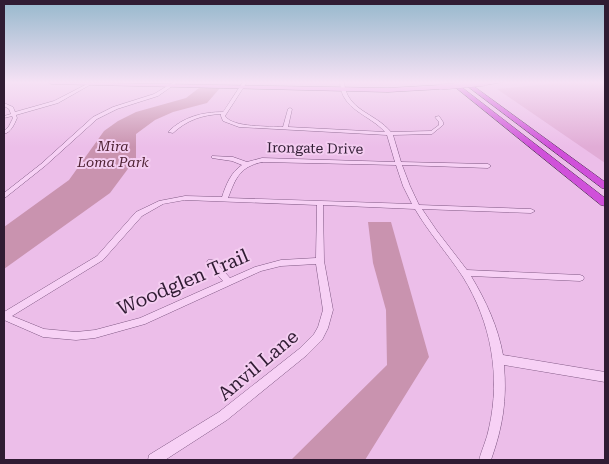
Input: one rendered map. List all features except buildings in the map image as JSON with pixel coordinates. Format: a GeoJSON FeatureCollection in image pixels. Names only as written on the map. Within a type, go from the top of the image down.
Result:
{"type":"FeatureCollection","features":[{"type":"Feature","properties":{"kind":"highway"},"geometry":{"type":"LineString","coordinates":[[479,104],[605,203]]}},
{"type":"Feature","properties":{"kind":"highway"},"geometry":{"type":"LineString","coordinates":[[494,104],[605,186]]}},
{"type":"Feature","properties":{"kind":"street"},"geometry":{"type":"LineString","coordinates":[[4,104],[11,108],[15,115],[14,123],[4,133]]}},
{"type":"Feature","properties":{"kind":"street"},"geometry":{"type":"LineString","coordinates":[[4,117],[51,104]]}},
{"type":"Feature","properties":{"kind":"street"},"geometry":{"type":"LineString","coordinates":[[4,196],[43,165],[95,118],[129,104]]}},
{"type":"Feature","properties":{"kind":"street"},"geometry":{"type":"LineString","coordinates":[[230,104],[224,113],[225,120],[234,125],[390,134],[432,132],[441,125],[437,117]]}},
{"type":"Feature","properties":{"kind":"street"},"geometry":{"type":"LineString","coordinates":[[350,104],[380,124],[390,134],[408,189],[417,206],[465,273],[489,318],[493,329],[500,384],[496,424],[485,460]]}},
{"type":"Feature","properties":{"kind":"street"},"geometry":{"type":"LineString","coordinates":[[285,128],[290,109]]}},
{"type":"Feature","properties":{"kind":"street"},"geometry":{"type":"LineString","coordinates":[[171,132],[184,121],[196,116],[224,113]]}},
{"type":"Feature","properties":{"kind":"street"},"geometry":{"type":"LineString","coordinates":[[214,157],[233,159],[246,164]]}},
{"type":"Feature","properties":{"kind":"street","name":"Irongate Drive"},"geometry":{"type":"LineString","coordinates":[[224,200],[234,173],[246,164],[270,159],[488,166]]}},
{"type":"Feature","properties":{"kind":"street"},"geometry":{"type":"LineString","coordinates":[[4,316],[100,258],[115,243],[135,217],[152,206],[173,199],[531,211]]}},
{"type":"Feature","properties":{"kind":"street","name":"Anvil Lane"},"geometry":{"type":"LineString","coordinates":[[154,460],[223,416],[303,352],[318,337],[323,328],[328,310],[320,261],[320,203]]}},
{"type":"Feature","properties":{"kind":"street","name":"Woodglen Trail"},"geometry":{"type":"LineString","coordinates":[[4,316],[43,333],[76,336],[95,334],[142,321],[270,265],[320,261]]}},
{"type":"Feature","properties":{"kind":"street"},"geometry":{"type":"LineString","coordinates":[[211,262],[228,282]]}},
{"type":"Feature","properties":{"kind":"street"},"geometry":{"type":"LineString","coordinates":[[465,273],[580,278]]}},
{"type":"Feature","properties":{"kind":"street"},"geometry":{"type":"LineString","coordinates":[[498,359],[605,377]]}},
{"type":"Feature","properties":{"kind":"shaded area"},"geometry":{"type":"Polygon","coordinates":[[[518,104],[605,104],[605,163],[518,104]]]}},
{"type":"Feature","properties":{"kind":"green space","name":"Mira Loma Park"},"geometry":{"type":"Polygon","coordinates":[[[166,104],[205,104],[173,112],[155,120],[136,134],[136,158],[110,193],[4,269],[4,227],[69,180],[104,131],[136,112],[166,104]]]}},
{"type":"Feature","properties":{"kind":"green space"},"geometry":{"type":"Polygon","coordinates":[[[368,222],[391,222],[429,357],[365,460],[291,460],[387,365],[386,310],[373,263],[368,222]]]}}]}
